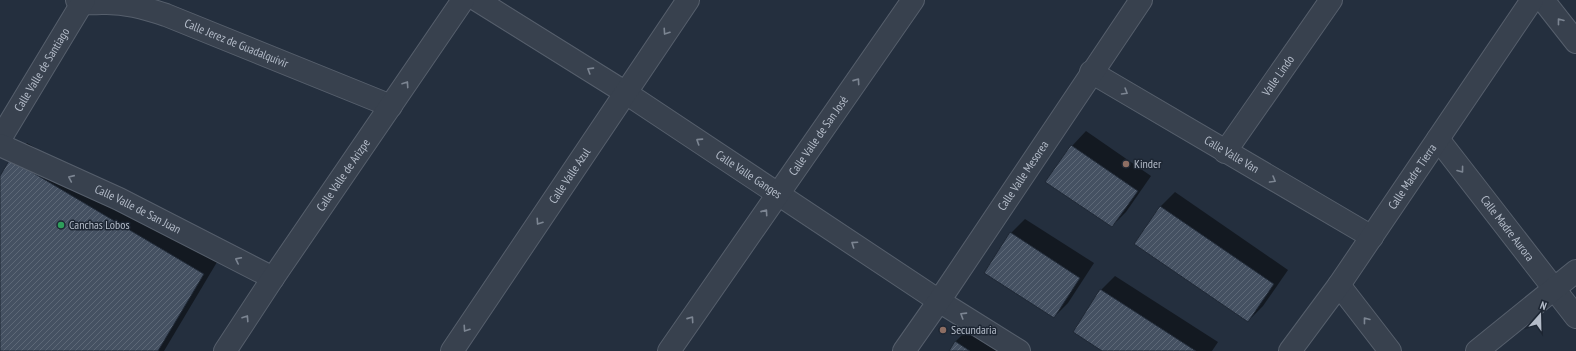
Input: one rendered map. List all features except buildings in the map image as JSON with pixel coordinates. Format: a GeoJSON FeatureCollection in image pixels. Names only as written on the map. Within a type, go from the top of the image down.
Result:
{"type":"FeatureCollection","features":[{"type":"Feature","properties":{"kind":"street","name":"Calle Valle de Arizpe"},"geometry":{"type":"LineString","coordinates":[[225,351],[273,278],[463,0]]}},
{"type":"Feature","properties":{"kind":"street","name":"Calle Valle Ganges"},"geometry":{"type":"LineString","coordinates":[[477,0],[626,93],[779,193],[939,301],[1019,351]]}},
{"type":"Feature","properties":{"kind":"street","name":"Calle Valle Azul"},"geometry":{"type":"LineString","coordinates":[[452,351],[688,0]]}},
{"type":"Feature","properties":{"kind":"street","name":"Calle Valle de San José"},"geometry":{"type":"LineString","coordinates":[[669,351],[913,0]]}},
{"type":"Feature","properties":{"kind":"street","name":"Calle Valle Mesorea"},"geometry":{"type":"LineString","coordinates":[[904,351],[1141,0]]}},
{"type":"Feature","properties":{"kind":"street","name":"Valle Lindo"},"geometry":{"type":"LineString","coordinates":[[1225,152],[1331,0]]}},
{"type":"Feature","properties":{"kind":"street","name":"Calle Madre Tierra"},"geometry":{"type":"LineString","coordinates":[[1290,351],[1339,285],[1532,0]]}},
{"type":"Feature","properties":{"kind":"street"},"geometry":{"type":"LineString","coordinates":[[1543,0],[1576,42]]}},
{"type":"Feature","properties":{"kind":"street","name":"Calle Jerez de Guadalquivir"},"geometry":{"type":"LineString","coordinates":[[81,1],[132,4],[166,15],[391,106]]}},
{"type":"Feature","properties":{"kind":"street","name":"Calle Valle de Santiago"},"geometry":{"type":"LineString","coordinates":[[0,140],[81,1]]}},
{"type":"Feature","properties":{"kind":"street","name":"Calle Valle Van"},"geometry":{"type":"LineString","coordinates":[[1091,72],[1372,237]]}},
{"type":"Feature","properties":{"kind":"street","name":"Calle Madre Aurora"},"geometry":{"type":"LineString","coordinates":[[1438,139],[1576,317]]}},
{"type":"Feature","properties":{"kind":"street","name":"Calle Valle de San Juan"},"geometry":{"type":"LineString","coordinates":[[0,145],[119,199],[273,278]]}},
{"type":"Feature","properties":{"kind":"street"},"geometry":{"type":"LineString","coordinates":[[1477,351],[1576,271]]}},
{"type":"Feature","properties":{"kind":"street"},"geometry":{"type":"LineString","coordinates":[[1339,285],[1390,351]]}},
{"type":"Feature","properties":{"kind":"place","name":"Kinder"},"geometry":{"type":"Point","coordinates":[1126,164]}},
{"type":"Feature","properties":{"kind":"place","name":"Canchas Lobos"},"geometry":{"type":"Point","coordinates":[61,225]}},
{"type":"Feature","properties":{"kind":"place","name":"Secundaria"},"geometry":{"type":"Point","coordinates":[943,330]}}]}
